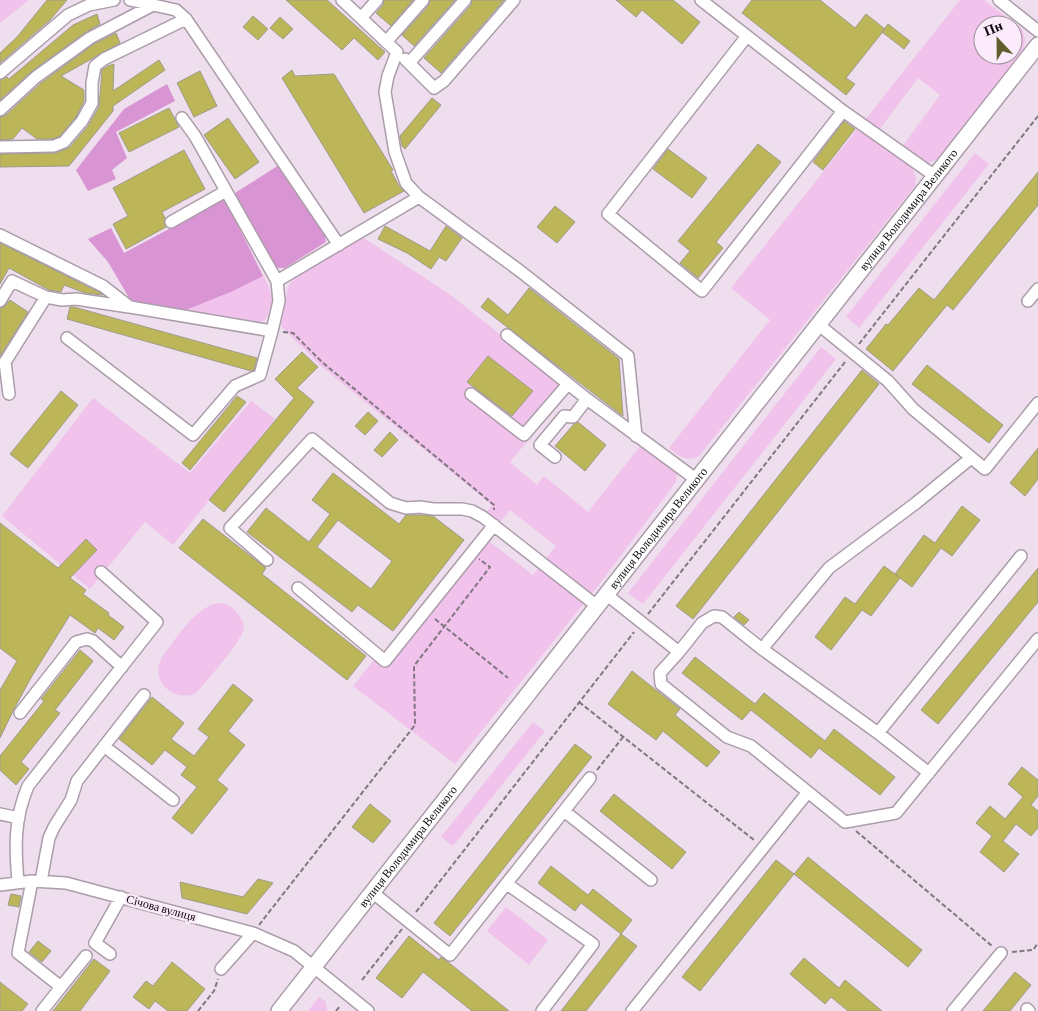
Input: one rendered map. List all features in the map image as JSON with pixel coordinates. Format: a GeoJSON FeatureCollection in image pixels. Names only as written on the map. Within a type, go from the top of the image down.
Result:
{"type":"FeatureCollection","features":[{"type":"Feature","properties":{"kind":"main road","name":"вулиця Володимира Великого"},"geometry":{"type":"LineString","coordinates":[[279,1011],[1038,45]]}},
{"type":"Feature","properties":{"kind":"street"},"geometry":{"type":"LineString","coordinates":[[0,72],[68,15],[89,5],[114,0]]}},
{"type":"Feature","properties":{"kind":"street"},"geometry":{"type":"LineString","coordinates":[[130,0],[176,10],[186,19],[339,245]]}},
{"type":"Feature","properties":{"kind":"street"},"geometry":{"type":"LineString","coordinates":[[342,0],[434,88],[444,81],[514,0]]}},
{"type":"Feature","properties":{"kind":"street"},"geometry":{"type":"LineString","coordinates":[[361,18],[378,0]]}},
{"type":"Feature","properties":{"kind":"street"},"geometry":{"type":"LineString","coordinates":[[386,42],[422,0]]}},
{"type":"Feature","properties":{"kind":"street"},"geometry":{"type":"LineString","coordinates":[[409,64],[465,0]]}},
{"type":"Feature","properties":{"kind":"street"},"geometry":{"type":"LineString","coordinates":[[701,0],[842,111],[935,176]]}},
{"type":"Feature","properties":{"kind":"street"},"geometry":{"type":"LineString","coordinates":[[999,0],[1038,30]]}},
{"type":"Feature","properties":{"kind":"street"},"geometry":{"type":"LineString","coordinates":[[0,110],[36,77],[90,38],[153,5]]}},
{"type":"Feature","properties":{"kind":"street"},"geometry":{"type":"LineString","coordinates":[[0,147],[54,146],[64,142],[82,122],[92,103],[92,83],[95,66],[104,59],[186,19]]}},
{"type":"Feature","properties":{"kind":"street"},"geometry":{"type":"LineString","coordinates":[[748,36],[608,214],[702,291],[842,111]]}},
{"type":"Feature","properties":{"kind":"street"},"geometry":{"type":"LineString","coordinates":[[398,52],[388,76],[385,92],[395,152],[406,183],[419,197],[520,271],[628,356],[636,436]]}},
{"type":"Feature","properties":{"kind":"street"},"geometry":{"type":"LineString","coordinates":[[67,338],[193,435],[235,386],[260,375],[279,301],[277,281],[195,136],[182,118]]}},
{"type":"Feature","properties":{"kind":"street"},"geometry":{"type":"LineString","coordinates":[[171,222],[226,191]]}},
{"type":"Feature","properties":{"kind":"street"},"geometry":{"type":"LineString","coordinates":[[277,281],[419,197]]}},
{"type":"Feature","properties":{"kind":"street"},"geometry":{"type":"LineString","coordinates":[[0,235],[103,286],[130,308]]}},
{"type":"Feature","properties":{"kind":"street"},"geometry":{"type":"LineString","coordinates":[[0,301],[12,281],[46,297],[62,300],[76,299],[272,331]]}},
{"type":"Feature","properties":{"kind":"street"},"geometry":{"type":"LineString","coordinates":[[1028,301],[1038,289]]}},
{"type":"Feature","properties":{"kind":"street"},"geometry":{"type":"LineString","coordinates":[[9,394],[5,362],[46,297]]}},
{"type":"Feature","properties":{"kind":"street"},"geometry":{"type":"LineString","coordinates":[[819,325],[888,381],[913,409],[985,469],[1038,403]]}},
{"type":"Feature","properties":{"kind":"street"},"geometry":{"type":"LineString","coordinates":[[507,335],[587,399],[697,480]]}},
{"type":"Feature","properties":{"kind":"street"},"geometry":{"type":"LineString","coordinates":[[471,394],[524,435],[568,384]]}},
{"type":"Feature","properties":{"kind":"street"},"geometry":{"type":"LineString","coordinates":[[555,458],[540,445],[564,416],[573,416],[587,399]]}},
{"type":"Feature","properties":{"kind":"street"},"geometry":{"type":"LineString","coordinates":[[267,560],[230,528],[312,439],[390,503],[406,508],[420,507],[472,511],[484,517],[602,601],[641,623],[679,652]]}},
{"type":"Feature","properties":{"kind":"street"},"geometry":{"type":"LineString","coordinates":[[762,649],[829,568],[916,503],[971,458]]}},
{"type":"Feature","properties":{"kind":"street"},"geometry":{"type":"LineString","coordinates":[[298,588],[385,661],[494,525]]}},
{"type":"Feature","properties":{"kind":"street"},"geometry":{"type":"LineString","coordinates":[[878,732],[1021,556]]}},
{"type":"Feature","properties":{"kind":"street"},"geometry":{"type":"LineString","coordinates":[[18,882],[16,839],[20,804],[28,786],[158,622],[101,572]]}},
{"type":"Feature","properties":{"kind":"street"},"geometry":{"type":"LineString","coordinates":[[929,773],[878,732],[762,649],[722,617],[714,616],[702,623],[660,673],[661,684],[727,737],[751,746],[845,822],[896,813],[929,773],[1038,639]]}},
{"type":"Feature","properties":{"kind":"street"},"geometry":{"type":"LineString","coordinates":[[20,713],[76,642],[87,639],[93,641],[122,666]]}},
{"type":"Feature","properties":{"kind":"street"},"geometry":{"type":"LineString","coordinates":[[61,987],[18,953],[49,838],[71,800],[77,781],[144,695]]}},
{"type":"Feature","properties":{"kind":"street"},"geometry":{"type":"LineString","coordinates":[[104,746],[173,800]]}},
{"type":"Feature","properties":{"kind":"street"},"geometry":{"type":"LineString","coordinates":[[372,892],[450,955],[590,778]]}},
{"type":"Feature","properties":{"kind":"street"},"geometry":{"type":"LineString","coordinates":[[632,1011],[808,792]]}},
{"type":"Feature","properties":{"kind":"street"},"geometry":{"type":"LineString","coordinates":[[564,812],[651,880]]}},
{"type":"Feature","properties":{"kind":"street"},"geometry":{"type":"LineString","coordinates":[[0,814],[19,818]]}},
{"type":"Feature","properties":{"kind":"street","name":"Січова вулиця"},"geometry":{"type":"LineString","coordinates":[[0,885],[37,881],[66,883],[253,932],[294,951],[368,1011]]}},
{"type":"Feature","properties":{"kind":"street"},"geometry":{"type":"LineString","coordinates":[[507,884],[593,944],[542,1011]]}},
{"type":"Feature","properties":{"kind":"street"},"geometry":{"type":"LineString","coordinates":[[110,954],[95,943],[121,897]]}},
{"type":"Feature","properties":{"kind":"street"},"geometry":{"type":"LineString","coordinates":[[222,969],[253,932]]}},
{"type":"Feature","properties":{"kind":"street"},"geometry":{"type":"LineString","coordinates":[[953,1011],[1001,953]]}},
{"type":"Feature","properties":{"kind":"street"},"geometry":{"type":"LineString","coordinates":[[42,1011],[86,956]]}},
{"type":"Feature","properties":{"kind":"path"},"geometry":{"type":"LineString","coordinates":[[362,980],[1038,116]]}},
{"type":"Feature","properties":{"kind":"path"},"geometry":{"type":"LineString","coordinates":[[272,331],[293,333],[322,362],[494,505],[494,525]]}},
{"type":"Feature","properties":{"kind":"path"},"geometry":{"type":"LineString","coordinates":[[253,932],[415,725],[414,666],[490,567],[472,553]]}},
{"type":"Feature","properties":{"kind":"path"},"geometry":{"type":"LineString","coordinates":[[425,611],[508,678]]}},
{"type":"Feature","properties":{"kind":"path"},"geometry":{"type":"LineString","coordinates":[[579,702],[764,847]]}},
{"type":"Feature","properties":{"kind":"path"},"geometry":{"type":"LineString","coordinates":[[590,778],[623,737]]}},
{"type":"Feature","properties":{"kind":"path"},"geometry":{"type":"LineString","coordinates":[[845,822],[1001,953],[1033,950],[1038,943]]}},
{"type":"Feature","properties":{"kind":"path"},"geometry":{"type":"LineString","coordinates":[[198,1011],[214,991],[222,969]]}},
{"type":"Feature","properties":{"kind":"path"},"geometry":{"type":"LineString","coordinates":[[336,1011],[340,1006]]}},
{"type":"Feature","properties":{"kind":"shaded area"},"geometry":{"type":"Polygon","coordinates":[[[0,0],[29,0],[0,23],[0,0]]]}},
{"type":"Feature","properties":{"kind":"shaded area"},"geometry":{"type":"Polygon","coordinates":[[[960,0],[984,0],[1004,15],[973,15],[973,65],[1011,65],[938,159],[928,163],[919,160],[902,147],[940,95],[918,78],[879,130],[865,120],[960,0]]]}},
{"type":"Feature","properties":{"kind":"shaded area"},"geometry":{"type":"Polygon","coordinates":[[[1023,32],[1025,39],[1023,50],[1023,32]]]}},
{"type":"Feature","properties":{"kind":"shaded area"},"geometry":{"type":"Polygon","coordinates":[[[167,84],[175,101],[116,132],[127,158],[112,170],[116,179],[88,191],[76,170],[124,109],[167,84]]]}},
{"type":"Feature","properties":{"kind":"shaded area"},"geometry":{"type":"Polygon","coordinates":[[[858,128],[912,168],[916,178],[915,186],[699,456],[687,459],[680,456],[669,448],[770,320],[731,288],[858,128]]]}},
{"type":"Feature","properties":{"kind":"shaded area"},"geometry":{"type":"Polygon","coordinates":[[[975,153],[989,164],[859,328],[846,317],[975,153]]]}},
{"type":"Feature","properties":{"kind":"shaded area"},"geometry":{"type":"Polygon","coordinates":[[[279,165],[324,230],[326,242],[285,268],[278,268],[274,265],[235,193],[279,165]]]}},
{"type":"Feature","properties":{"kind":"shaded area"},"geometry":{"type":"Polygon","coordinates":[[[225,199],[263,276],[233,291],[186,310],[131,301],[108,262],[88,239],[111,228],[124,253],[225,199]]]}},
{"type":"Feature","properties":{"kind":"shaded area"},"geometry":{"type":"Polygon","coordinates":[[[364,238],[452,296],[570,390],[510,462],[537,485],[544,476],[588,512],[641,445],[677,474],[676,482],[601,582],[455,764],[353,686],[374,660],[385,669],[486,539],[533,575],[556,546],[510,510],[496,527],[483,517],[492,505],[320,365],[281,326],[289,285],[296,277],[349,244],[364,238]]]}},
{"type":"Feature","properties":{"kind":"shaded area"},"geometry":{"type":"Polygon","coordinates":[[[263,276],[271,294],[272,307],[267,318],[261,322],[186,310],[233,291],[263,276]]]}},
{"type":"Feature","properties":{"kind":"shaded area"},"geometry":{"type":"Polygon","coordinates":[[[821,347],[836,359],[643,604],[628,593],[821,347]]]}},
{"type":"Feature","properties":{"kind":"shaded area"},"geometry":{"type":"Polygon","coordinates":[[[93,398],[190,473],[251,401],[275,419],[173,545],[145,522],[90,589],[2,516],[93,398]]]}},
{"type":"Feature","properties":{"kind":"shaded area"},"geometry":{"type":"Polygon","coordinates":[[[218,603],[234,609],[243,622],[243,631],[222,663],[196,693],[185,696],[174,693],[165,687],[159,677],[158,672],[162,657],[194,617],[218,603]]]}},
{"type":"Feature","properties":{"kind":"shaded area"},"geometry":{"type":"Polygon","coordinates":[[[533,722],[545,731],[453,846],[441,837],[533,722]]]}},
{"type":"Feature","properties":{"kind":"shaded area"},"geometry":{"type":"Polygon","coordinates":[[[506,907],[548,940],[529,965],[487,931],[506,907]]]}},
{"type":"Feature","properties":{"kind":"shaded area"},"geometry":{"type":"Polygon","coordinates":[[[319,997],[326,1002],[327,1011],[308,1011],[319,997]]]}},
{"type":"Feature","properties":{"kind":"building"},"geometry":{"type":"Polygon","coordinates":[[[47,0],[67,0],[50,20],[0,63],[0,53],[17,37],[47,0]]]}},
{"type":"Feature","properties":{"kind":"building"},"geometry":{"type":"Polygon","coordinates":[[[286,0],[327,0],[385,52],[378,60],[354,38],[342,50],[286,0]]]}},
{"type":"Feature","properties":{"kind":"building"},"geometry":{"type":"Polygon","coordinates":[[[384,0],[413,0],[391,26],[376,13],[383,5],[384,0]]]}},
{"type":"Feature","properties":{"kind":"building"},"geometry":{"type":"Polygon","coordinates":[[[430,0],[455,0],[414,46],[402,35],[429,5],[430,0]]]}},
{"type":"Feature","properties":{"kind":"building"},"geometry":{"type":"Polygon","coordinates":[[[472,0],[504,0],[441,73],[424,58],[471,5],[472,0]]]}},
{"type":"Feature","properties":{"kind":"building"},"geometry":{"type":"Polygon","coordinates":[[[616,0],[673,0],[700,22],[682,44],[642,10],[636,17],[616,0]]]}},
{"type":"Feature","properties":{"kind":"building"},"geometry":{"type":"Polygon","coordinates":[[[752,0],[820,0],[855,28],[866,14],[885,29],[846,78],[855,84],[846,95],[742,13],[752,0]]]}},
{"type":"Feature","properties":{"kind":"building"},"geometry":{"type":"Polygon","coordinates":[[[97,14],[100,24],[32,71],[0,100],[0,80],[7,77],[9,79],[73,25],[97,14]]]}},
{"type":"Feature","properties":{"kind":"building"},"geometry":{"type":"Polygon","coordinates":[[[253,16],[268,29],[258,40],[243,27],[253,16]]]}},
{"type":"Feature","properties":{"kind":"building"},"geometry":{"type":"Polygon","coordinates":[[[280,17],[293,29],[283,39],[270,28],[280,17]]]}},
{"type":"Feature","properties":{"kind":"building"},"geometry":{"type":"Polygon","coordinates":[[[888,24],[910,41],[904,49],[882,32],[888,24]]]}},
{"type":"Feature","properties":{"kind":"building"},"geometry":{"type":"Polygon","coordinates":[[[116,33],[120,43],[61,76],[84,90],[84,101],[76,117],[60,136],[52,139],[37,139],[22,128],[13,139],[0,140],[0,117],[5,116],[41,83],[94,44],[116,33]]]}},
{"type":"Feature","properties":{"kind":"building"},"geometry":{"type":"Polygon","coordinates":[[[159,60],[165,70],[113,106],[113,111],[69,166],[0,167],[0,154],[56,153],[70,147],[88,126],[99,107],[102,70],[114,64],[113,91],[159,60]]]}},
{"type":"Feature","properties":{"kind":"building"},"geometry":{"type":"Polygon","coordinates":[[[292,70],[295,76],[334,74],[393,170],[391,171],[399,186],[404,191],[364,213],[282,78],[292,70]]]}},
{"type":"Feature","properties":{"kind":"building"},"geometry":{"type":"Polygon","coordinates":[[[200,71],[217,106],[194,117],[177,83],[200,71]]]}},
{"type":"Feature","properties":{"kind":"building"},"geometry":{"type":"Polygon","coordinates":[[[432,98],[441,105],[405,149],[402,146],[400,136],[432,98]]]}},
{"type":"Feature","properties":{"kind":"building"},"geometry":{"type":"Polygon","coordinates":[[[169,108],[179,127],[129,152],[119,133],[169,108]]]}},
{"type":"Feature","properties":{"kind":"building"},"geometry":{"type":"Polygon","coordinates":[[[228,118],[259,162],[235,179],[204,135],[228,118]]]}},
{"type":"Feature","properties":{"kind":"building"},"geometry":{"type":"Polygon","coordinates":[[[844,121],[855,129],[823,170],[813,162],[844,121]]]}},
{"type":"Feature","properties":{"kind":"building"},"geometry":{"type":"Polygon","coordinates":[[[758,144],[781,162],[716,242],[723,248],[698,278],[680,263],[690,251],[678,241],[758,144]]]}},
{"type":"Feature","properties":{"kind":"building"},"geometry":{"type":"Polygon","coordinates":[[[668,149],[707,178],[692,198],[653,169],[668,149]]]}},
{"type":"Feature","properties":{"kind":"building"},"geometry":{"type":"Polygon","coordinates":[[[184,150],[205,189],[162,212],[166,227],[126,249],[113,224],[128,216],[113,188],[184,150]]]}},
{"type":"Feature","properties":{"kind":"building"},"geometry":{"type":"Polygon","coordinates":[[[1038,172],[1038,205],[953,310],[947,305],[893,371],[866,349],[919,288],[934,300],[1038,172]]]}},
{"type":"Feature","properties":{"kind":"building"},"geometry":{"type":"Polygon","coordinates":[[[555,206],[575,222],[557,243],[537,227],[555,206]]]}},
{"type":"Feature","properties":{"kind":"building"},"geometry":{"type":"Polygon","coordinates":[[[385,226],[430,251],[446,226],[462,238],[446,261],[439,257],[431,269],[407,253],[378,239],[385,226]]]}},
{"type":"Feature","properties":{"kind":"building"},"geometry":{"type":"Polygon","coordinates":[[[0,243],[103,295],[85,293],[64,285],[61,292],[49,290],[9,268],[0,284],[0,243]]]}},
{"type":"Feature","properties":{"kind":"building"},"geometry":{"type":"Polygon","coordinates":[[[529,288],[619,359],[623,416],[481,307],[488,298],[508,315],[529,288]]]}},
{"type":"Feature","properties":{"kind":"building"},"geometry":{"type":"Polygon","coordinates":[[[10,300],[28,312],[0,356],[0,308],[4,307],[10,300]]]}},
{"type":"Feature","properties":{"kind":"building"},"geometry":{"type":"Polygon","coordinates":[[[70,307],[257,358],[254,370],[251,371],[67,319],[70,307]]]}},
{"type":"Feature","properties":{"kind":"building"},"geometry":{"type":"Polygon","coordinates":[[[302,352],[318,367],[297,388],[314,402],[224,512],[209,500],[294,398],[275,379],[302,352]]]}},
{"type":"Feature","properties":{"kind":"building"},"geometry":{"type":"Polygon","coordinates":[[[488,356],[533,391],[512,416],[467,382],[488,356]]]}},
{"type":"Feature","properties":{"kind":"building"},"geometry":{"type":"Polygon","coordinates":[[[927,365],[1003,425],[989,443],[912,384],[927,365]]]}},
{"type":"Feature","properties":{"kind":"building"},"geometry":{"type":"Polygon","coordinates":[[[862,370],[879,384],[693,619],[676,606],[862,370]]]}},
{"type":"Feature","properties":{"kind":"building"},"geometry":{"type":"Polygon","coordinates":[[[61,391],[78,405],[28,468],[10,454],[61,391]]]}},
{"type":"Feature","properties":{"kind":"building"},"geometry":{"type":"Polygon","coordinates":[[[237,396],[246,402],[190,470],[182,463],[237,396]]]}},
{"type":"Feature","properties":{"kind":"building"},"geometry":{"type":"Polygon","coordinates":[[[368,412],[378,421],[365,435],[355,426],[368,412]]]}},
{"type":"Feature","properties":{"kind":"building"},"geometry":{"type":"Polygon","coordinates":[[[578,422],[606,445],[585,471],[555,446],[574,424],[578,422]]]}},
{"type":"Feature","properties":{"kind":"building"},"geometry":{"type":"Polygon","coordinates":[[[390,432],[398,440],[382,457],[374,450],[390,432]]]}},
{"type":"Feature","properties":{"kind":"building"},"geometry":{"type":"Polygon","coordinates":[[[1038,448],[1038,479],[1025,496],[1010,483],[1038,448]]]}},
{"type":"Feature","properties":{"kind":"building"},"geometry":{"type":"Polygon","coordinates":[[[333,473],[399,524],[406,515],[433,516],[464,540],[393,631],[358,605],[352,612],[247,532],[266,508],[309,542],[330,514],[312,500],[333,473]],[[338,520],[317,547],[371,589],[392,561],[338,520]]]}},
{"type":"Feature","properties":{"kind":"building"},"geometry":{"type":"Polygon","coordinates":[[[962,506],[980,520],[952,556],[941,548],[912,587],[900,578],[871,616],[862,610],[831,650],[815,637],[845,597],[855,604],[884,566],[899,577],[895,574],[924,535],[935,543],[962,506]]]}},
{"type":"Feature","properties":{"kind":"building"},"geometry":{"type":"Polygon","coordinates":[[[203,519],[266,568],[262,574],[366,656],[347,680],[179,548],[203,519]]]}},
{"type":"Feature","properties":{"kind":"building"},"geometry":{"type":"Polygon","coordinates":[[[0,523],[58,568],[86,539],[97,550],[70,578],[86,590],[83,594],[109,613],[108,615],[124,627],[114,640],[98,628],[95,633],[70,615],[32,676],[0,738],[0,690],[17,661],[0,648],[0,523]]]}},
{"type":"Feature","properties":{"kind":"building"},"geometry":{"type":"Polygon","coordinates":[[[1038,568],[1038,602],[938,724],[921,710],[1038,568]]]}},
{"type":"Feature","properties":{"kind":"building"},"geometry":{"type":"Polygon","coordinates":[[[739,612],[749,620],[744,625],[734,617],[739,612]]]}},
{"type":"Feature","properties":{"kind":"building"},"geometry":{"type":"Polygon","coordinates":[[[80,650],[93,661],[55,710],[60,713],[21,762],[29,769],[16,785],[0,770],[0,756],[44,701],[41,699],[80,650]]]}},
{"type":"Feature","properties":{"kind":"building"},"geometry":{"type":"Polygon","coordinates":[[[695,657],[755,704],[764,693],[825,741],[834,729],[895,777],[880,795],[819,748],[811,758],[751,710],[742,720],[682,673],[695,657]]]}},
{"type":"Feature","properties":{"kind":"building"},"geometry":{"type":"Polygon","coordinates":[[[632,671],[680,709],[675,715],[720,752],[707,767],[663,731],[656,740],[608,704],[632,671]]]}},
{"type":"Feature","properties":{"kind":"building"},"geometry":{"type":"Polygon","coordinates":[[[233,684],[253,700],[228,731],[245,745],[217,780],[228,789],[192,834],[172,818],[197,787],[181,775],[187,767],[165,750],[152,765],[119,739],[152,697],[184,723],[171,739],[194,756],[209,737],[198,729],[233,684]]]}},
{"type":"Feature","properties":{"kind":"building"},"geometry":{"type":"Polygon","coordinates":[[[575,744],[592,757],[450,936],[434,923],[575,744]]]}},
{"type":"Feature","properties":{"kind":"building"},"geometry":{"type":"Polygon","coordinates":[[[1022,767],[1038,780],[1038,796],[1031,805],[1038,811],[1038,828],[1031,836],[1016,824],[1003,841],[1019,854],[1004,872],[980,852],[992,836],[976,823],[990,806],[1005,819],[1023,797],[1008,784],[1022,767]]]}},
{"type":"Feature","properties":{"kind":"building"},"geometry":{"type":"Polygon","coordinates":[[[614,794],[686,852],[672,869],[600,811],[614,794]]]}},
{"type":"Feature","properties":{"kind":"building"},"geometry":{"type":"Polygon","coordinates":[[[370,804],[391,821],[373,843],[352,827],[370,804]]]}},
{"type":"Feature","properties":{"kind":"building"},"geometry":{"type":"Polygon","coordinates":[[[808,857],[922,950],[908,967],[794,874],[808,857]]]}},
{"type":"Feature","properties":{"kind":"building"},"geometry":{"type":"Polygon","coordinates":[[[776,860],[794,874],[700,991],[682,977],[776,860]]]}},
{"type":"Feature","properties":{"kind":"building"},"geometry":{"type":"Polygon","coordinates":[[[551,866],[588,895],[593,889],[632,920],[621,934],[581,903],[575,911],[538,883],[551,866]]]}},
{"type":"Feature","properties":{"kind":"building"},"geometry":{"type":"Polygon","coordinates":[[[258,879],[273,883],[247,914],[182,898],[180,882],[243,897],[258,879]]]}},
{"type":"Feature","properties":{"kind":"building"},"geometry":{"type":"Polygon","coordinates":[[[11,894],[21,896],[19,907],[8,905],[11,894]]]}},
{"type":"Feature","properties":{"kind":"building"},"geometry":{"type":"Polygon","coordinates":[[[621,934],[637,946],[586,1011],[561,1011],[621,934]]]}},
{"type":"Feature","properties":{"kind":"building"},"geometry":{"type":"Polygon","coordinates":[[[409,936],[439,960],[441,957],[448,962],[509,1011],[472,1011],[423,972],[402,998],[376,978],[409,936]]]}},
{"type":"Feature","properties":{"kind":"building"},"geometry":{"type":"Polygon","coordinates":[[[38,941],[51,951],[42,962],[29,952],[38,941]]]}},
{"type":"Feature","properties":{"kind":"building"},"geometry":{"type":"Polygon","coordinates":[[[804,958],[839,988],[845,980],[882,1011],[848,1011],[831,997],[825,1004],[790,974],[804,958]]]}},
{"type":"Feature","properties":{"kind":"building"},"geometry":{"type":"Polygon","coordinates":[[[94,959],[110,971],[80,1011],[53,1011],[94,959]]]}},
{"type":"Feature","properties":{"kind":"building"},"geometry":{"type":"Polygon","coordinates":[[[172,962],[205,989],[187,1011],[168,1011],[155,1001],[149,1009],[133,997],[146,981],[153,986],[172,962]]]}},
{"type":"Feature","properties":{"kind":"building"},"geometry":{"type":"Polygon","coordinates":[[[1015,972],[1031,985],[1010,1011],[983,1011],[1015,972]]]}},
{"type":"Feature","properties":{"kind":"building"},"geometry":{"type":"Polygon","coordinates":[[[0,982],[28,1004],[22,1011],[0,1011],[0,982]]]}}]}
